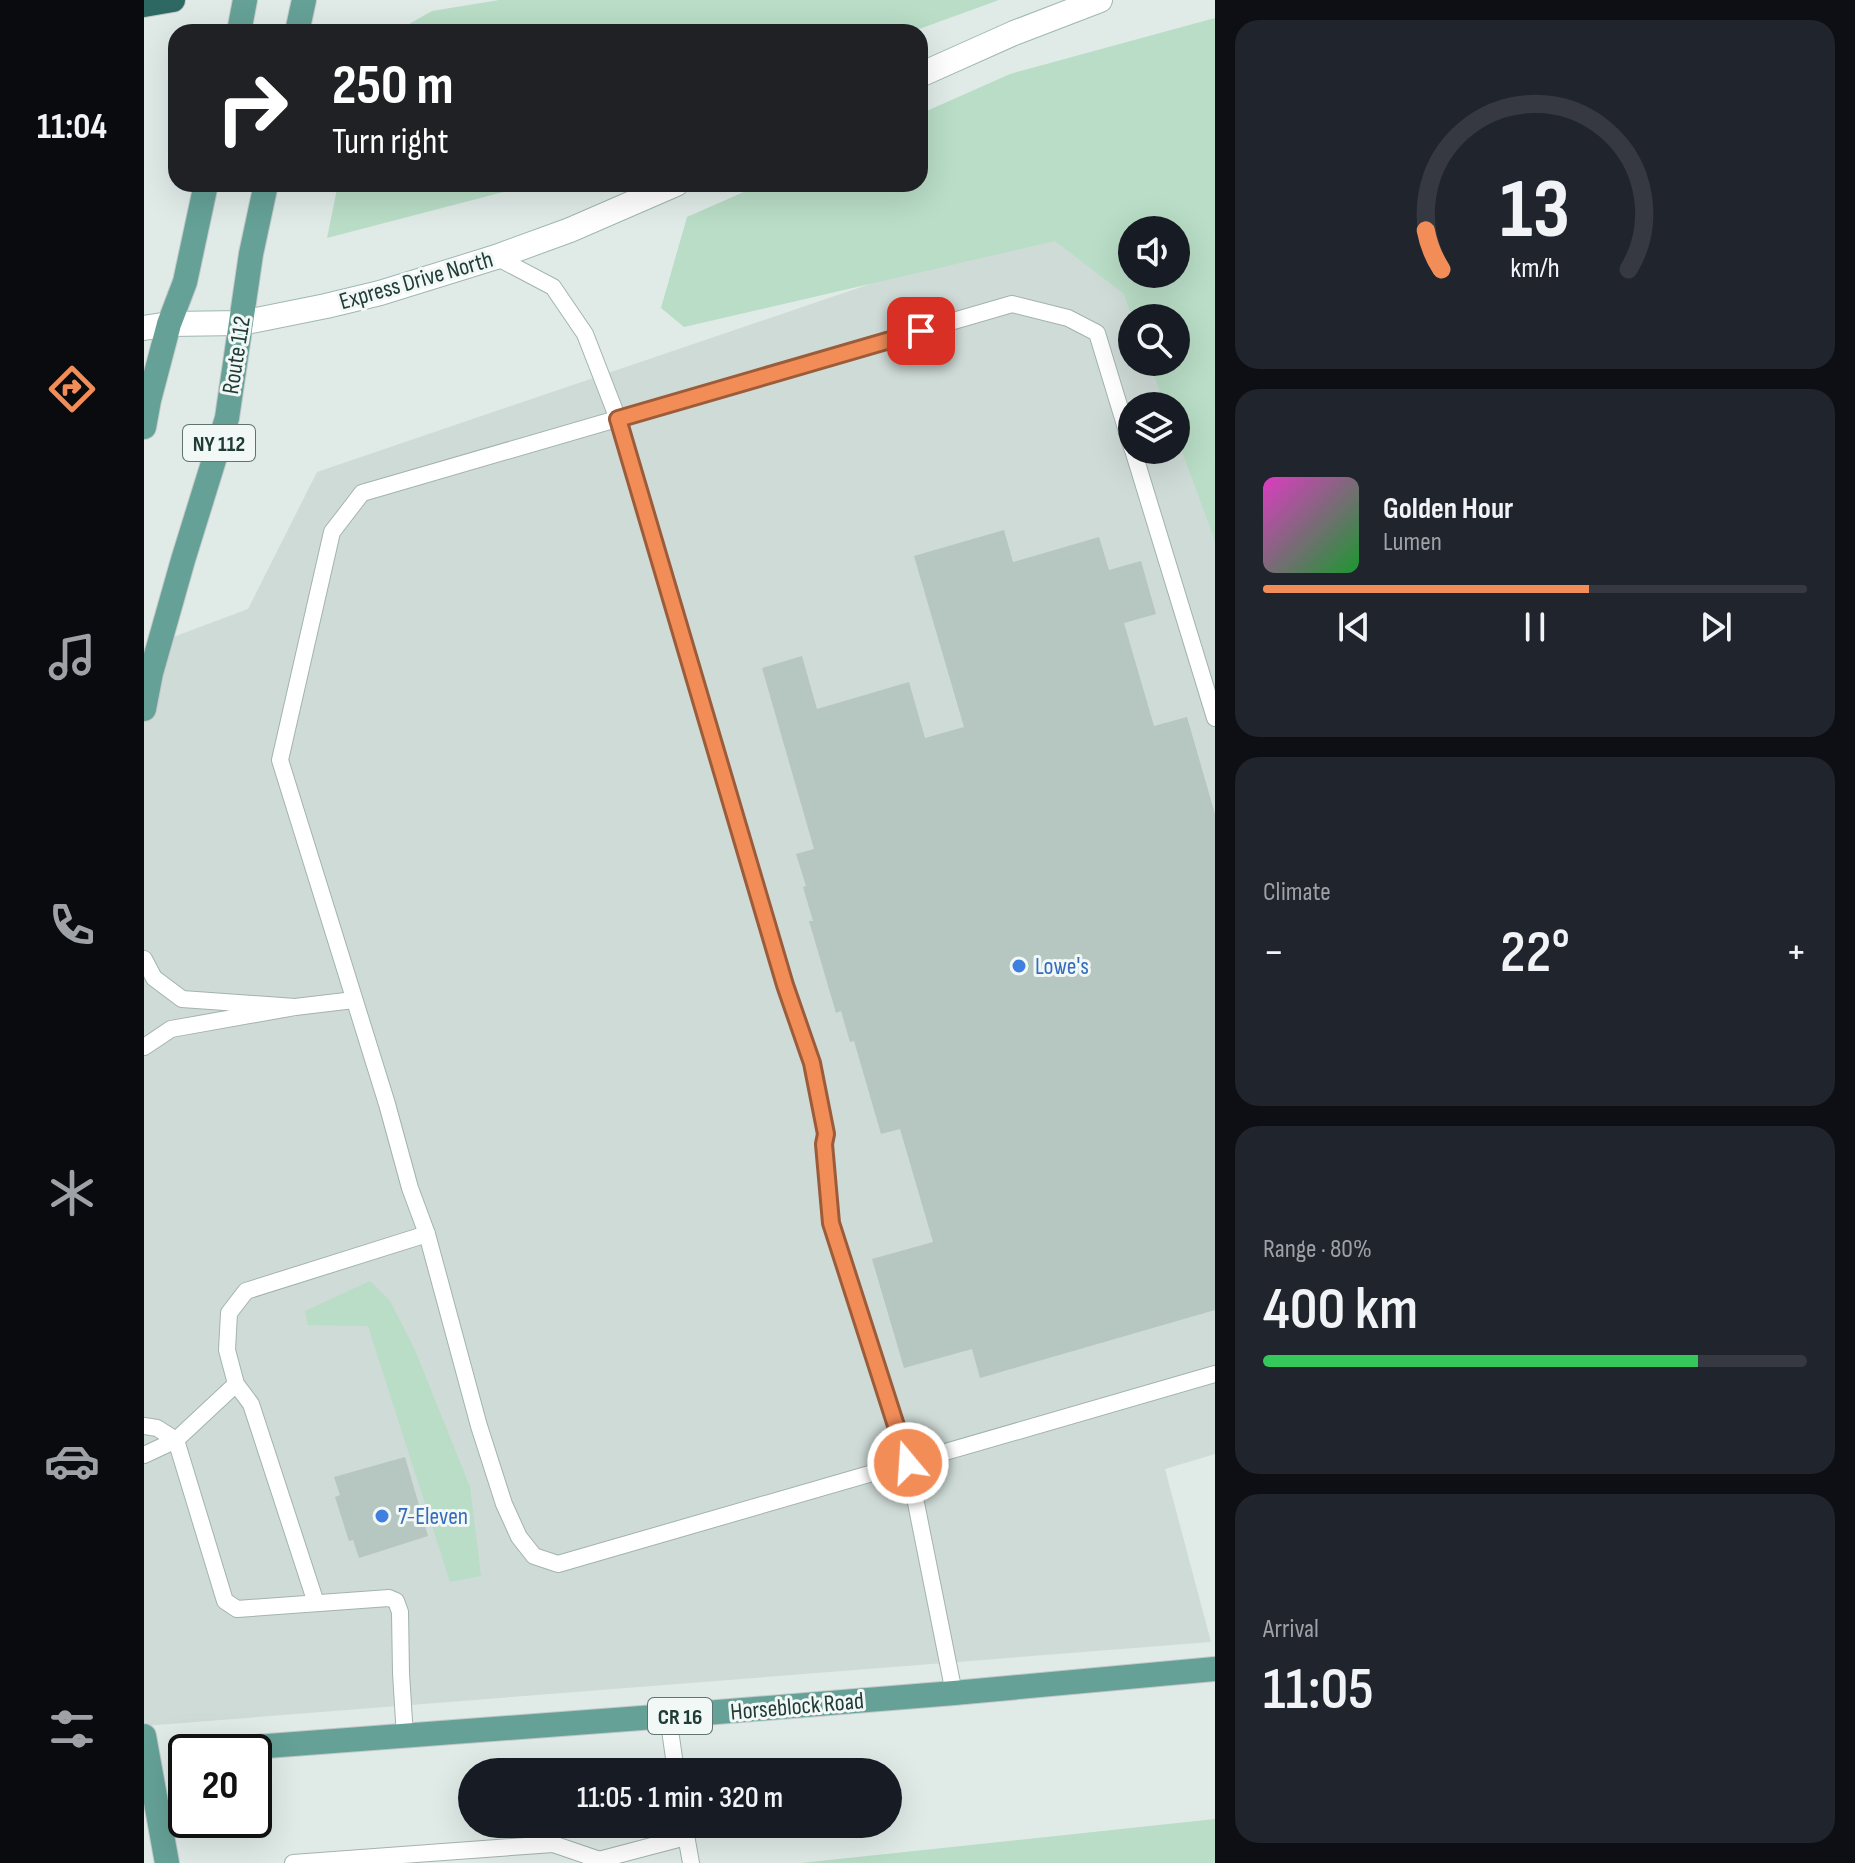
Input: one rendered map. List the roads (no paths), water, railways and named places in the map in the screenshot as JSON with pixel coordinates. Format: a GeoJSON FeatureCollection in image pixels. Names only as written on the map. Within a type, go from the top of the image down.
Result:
{"type":"FeatureCollection","features":[{"type":"Feature","properties":{"kind":"highway"},"geometry":{"type":"LineString","coordinates":[[144,5],[173,0]]}},
{"type":"Feature","properties":{"kind":"main road"},"geometry":{"type":"LineString","coordinates":[[240,24],[245,0]]}},
{"type":"Feature","properties":{"kind":"main road"},"geometry":{"type":"LineString","coordinates":[[299,24],[304,0]]}},
{"type":"Feature","properties":{"kind":"main road"},"geometry":{"type":"LineString","coordinates":[[928,71],[1014,33],[1100,0]]}},
{"type":"Feature","properties":{"kind":"main road"},"geometry":{"type":"LineString","coordinates":[[144,427],[169,324],[185,282],[204,192]]}},
{"type":"Feature","properties":{"kind":"main road","name":"Route 112"},"geometry":{"type":"LineString","coordinates":[[144,709],[183,560],[227,418],[251,254],[264,192]]}},
{"type":"Feature","properties":{"kind":"main road","name":"Express Drive North"},"geometry":{"type":"LineString","coordinates":[[144,328],[169,324],[241,323],[380,293],[496,257],[570,230],[658,192]]}},
{"type":"Feature","properties":{"kind":"main road","name":"Horseblock Road"},"geometry":{"type":"LineString","coordinates":[[272,1746],[954,1693],[1215,1669]]}},
{"type":"Feature","properties":{"kind":"main road","name":"Horseblock Road"},"geometry":{"type":"LineString","coordinates":[[147,1762],[168,1757]]}},
{"type":"Feature","properties":{"kind":"main road"},"geometry":{"type":"LineString","coordinates":[[147,1762],[167,1863]]}},
{"type":"Feature","properties":{"kind":"lane"},"geometry":{"type":"LineString","coordinates":[[496,257],[553,287],[585,334],[618,419],[785,985],[812,1063],[826,1134],[824,1144],[831,1223],[908,1463],[954,1693]]}},
{"type":"Feature","properties":{"kind":"lane"},"geometry":{"type":"LineString","coordinates":[[1118,403],[1097,333],[1068,318],[1012,304],[362,493],[332,532],[280,760],[387,1104],[410,1188],[427,1234],[479,1426],[504,1504],[519,1537],[534,1556],[558,1564],[1215,1374]]}},
{"type":"Feature","properties":{"kind":"lane"},"geometry":{"type":"LineString","coordinates":[[1137,464],[1215,718]]}},
{"type":"Feature","properties":{"kind":"lane"},"geometry":{"type":"LineString","coordinates":[[144,959],[154,978],[182,999],[295,1007]]}},
{"type":"Feature","properties":{"kind":"lane"},"geometry":{"type":"LineString","coordinates":[[144,1047],[171,1029],[354,1000]]}},
{"type":"Feature","properties":{"kind":"lane"},"geometry":{"type":"LineString","coordinates":[[316,1603],[251,1404],[236,1384],[227,1350],[229,1313],[246,1291],[427,1234]]}},
{"type":"Feature","properties":{"kind":"lane"},"geometry":{"type":"LineString","coordinates":[[144,1455],[176,1440],[236,1384]]}},
{"type":"Feature","properties":{"kind":"lane"},"geometry":{"type":"LineString","coordinates":[[144,1426],[157,1428],[176,1440],[225,1601],[237,1609],[389,1598],[396,1601],[400,1612],[405,1737]]}},
{"type":"Feature","properties":{"kind":"lane"},"geometry":{"type":"LineString","coordinates":[[668,1716],[674,1758]]}},
{"type":"Feature","properties":{"kind":"lane"},"geometry":{"type":"LineString","coordinates":[[293,1863],[553,1844],[593,1861],[661,1838]]}},
{"type":"Feature","properties":{"kind":"lane"},"geometry":{"type":"LineString","coordinates":[[686,1838],[691,1863]]}},
{"type":"Feature","properties":{"kind":"place","name":"Lowe's"},"geometry":{"type":"Point","coordinates":[1019,966]}},
{"type":"Feature","properties":{"kind":"place","name":"7-Eleven"},"geometry":{"type":"Point","coordinates":[382,1516]}}]}
